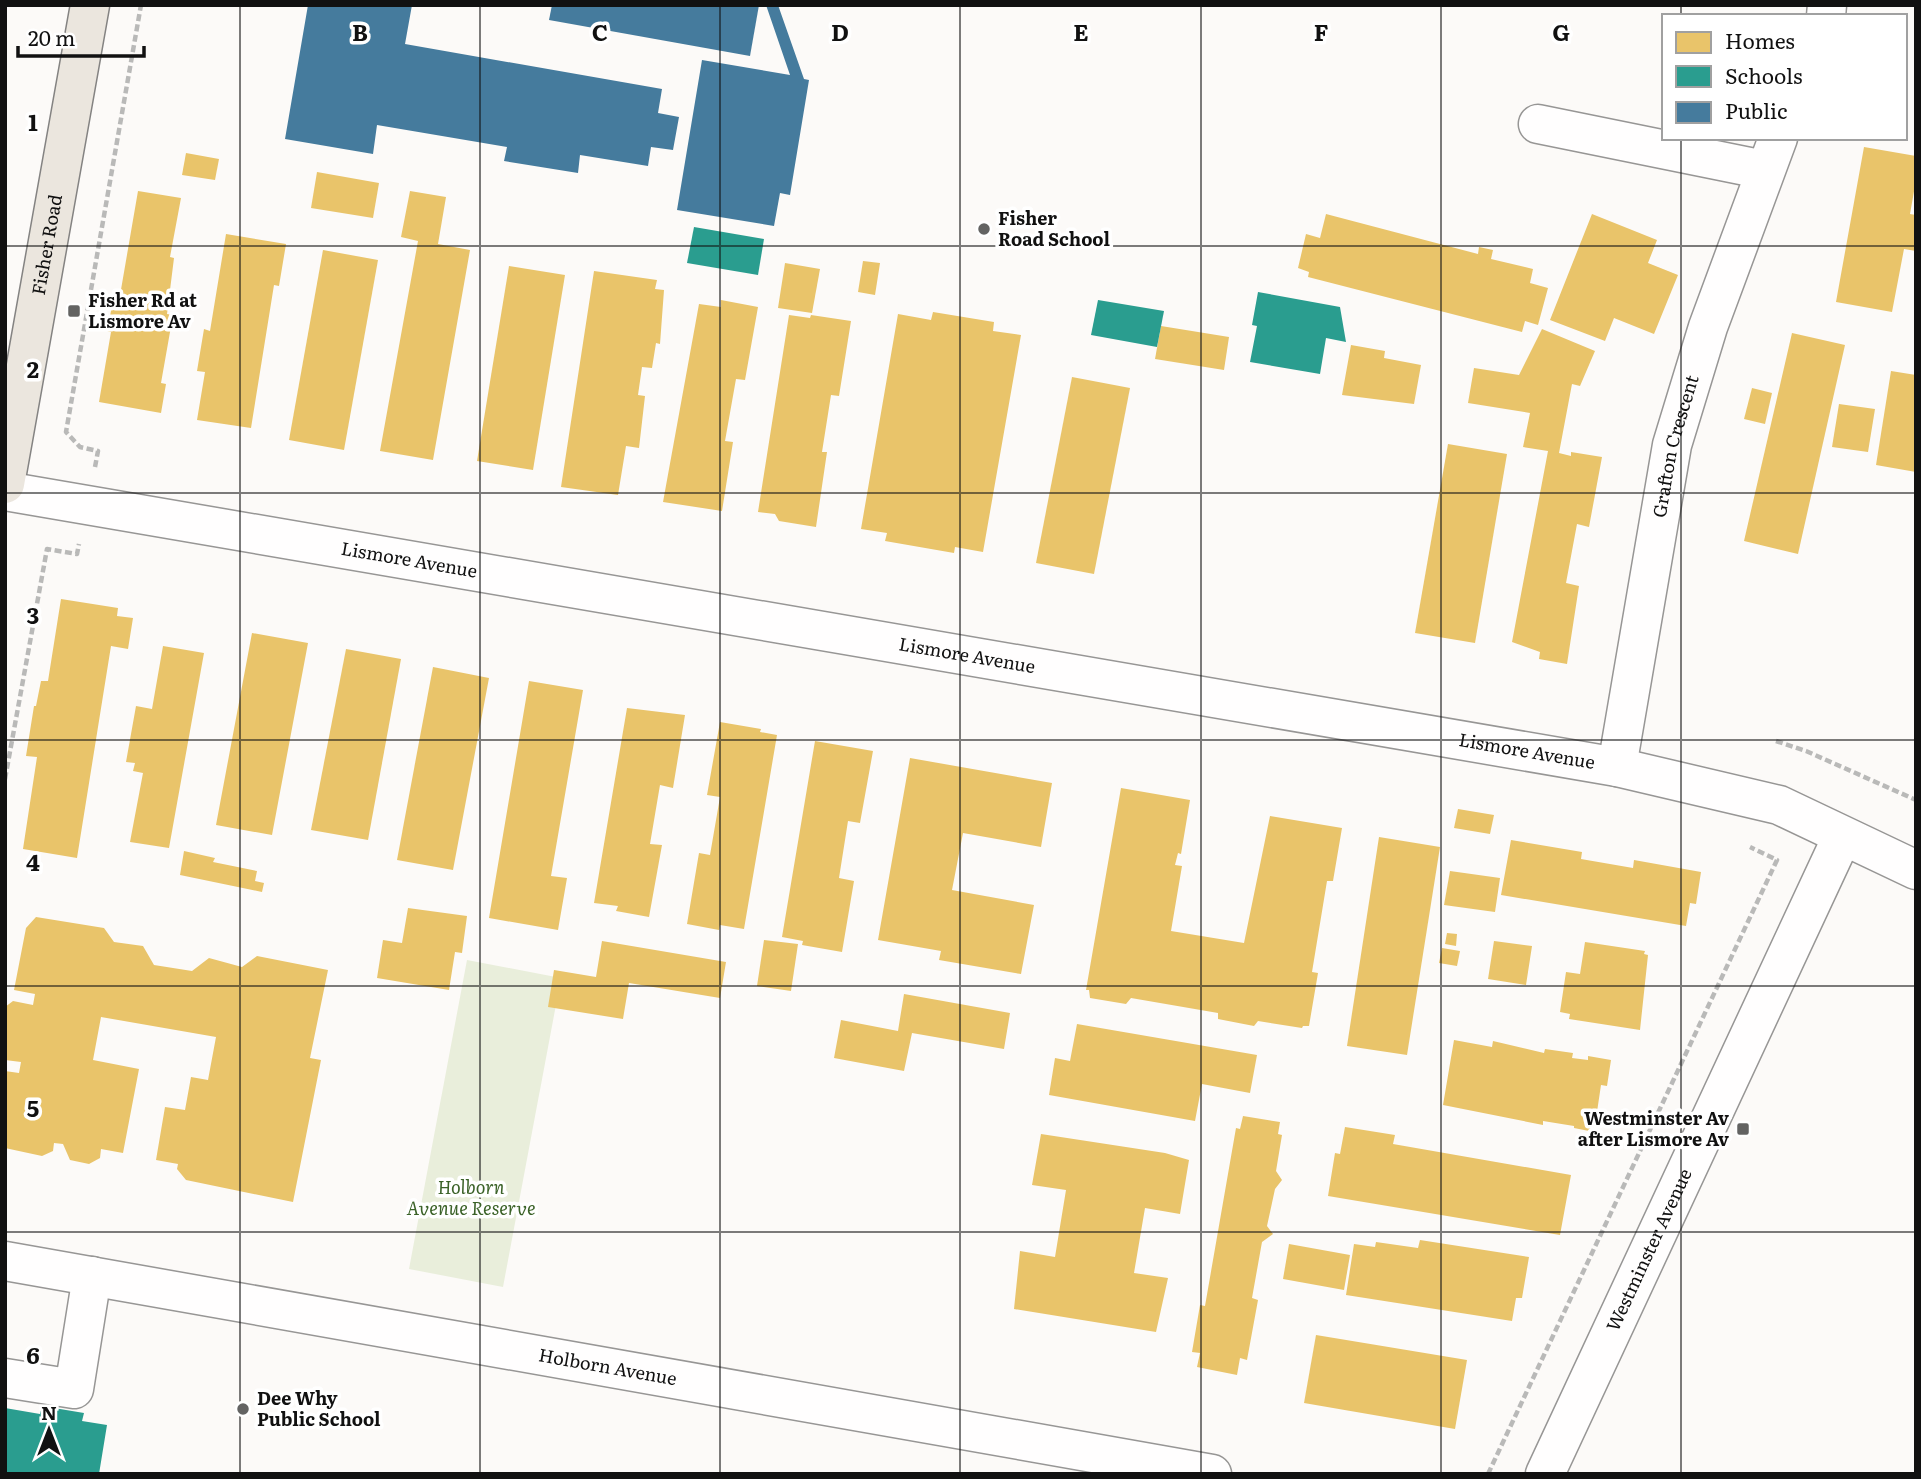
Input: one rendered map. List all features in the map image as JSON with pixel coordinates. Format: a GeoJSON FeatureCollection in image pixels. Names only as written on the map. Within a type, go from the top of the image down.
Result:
{"type":"FeatureCollection","features":[{"type":"Feature","properties":{"kind":"main road","name":"Fisher Road"},"geometry":{"type":"LineString","coordinates":[[5,484],[90,5]]}},
{"type":"Feature","properties":{"kind":"street"},"geometry":{"type":"LineString","coordinates":[[1538,124],[1662,140]]}},
{"type":"Feature","properties":{"kind":"street"},"geometry":{"type":"LineString","coordinates":[[1662,140],[1771,154]]}},
{"type":"Feature","properties":{"kind":"street","name":"Grafton Crescent"},"geometry":{"type":"LineString","coordinates":[[1617,767],[1672,445],[1708,327],[1771,154]]}},
{"type":"Feature","properties":{"kind":"street","name":"Lismore Avenue"},"geometry":{"type":"LineString","coordinates":[[5,491],[1617,767],[1779,805],[1916,870]]}},
{"type":"Feature","properties":{"kind":"street","name":"Westminster Avenue"},"geometry":{"type":"LineString","coordinates":[[1545,1474],[1842,837]]}},
{"type":"Feature","properties":{"kind":"street","name":"Holborn Avenue"},"geometry":{"type":"LineString","coordinates":[[5,1261],[1212,1474]]}},
{"type":"Feature","properties":{"kind":"street"},"geometry":{"type":"LineString","coordinates":[[5,1378],[74,1389],[92,1276]]}},
{"type":"Feature","properties":{"kind":"path"},"geometry":{"type":"LineString","coordinates":[[98,451],[80,447],[66,432],[141,5]]}},
{"type":"Feature","properties":{"kind":"path"},"geometry":{"type":"LineString","coordinates":[[5,779],[47,549],[76,554]]}},
{"type":"Feature","properties":{"kind":"path"},"geometry":{"type":"LineString","coordinates":[[1776,741],[1806,751],[1916,800]]}},
{"type":"Feature","properties":{"kind":"path"},"geometry":{"type":"LineString","coordinates":[[1488,1474],[1777,860],[1749,846]]}},
{"type":"Feature","properties":{"kind":"green space","name":"Holborn Avenue Reserve"},"geometry":{"type":"Polygon","coordinates":[[[467,960],[561,978],[503,1287],[409,1269],[467,960]]]}},
{"type":"Feature","properties":{"kind":"building: Homes"},"geometry":{"type":"Polygon","coordinates":[[[1864,147],[1916,156],[1916,180],[1910,214],[1916,215],[1916,251],[1904,249],[1892,312],[1836,302],[1864,147]]]}},
{"type":"Feature","properties":{"kind":"building: Homes"},"geometry":{"type":"Polygon","coordinates":[[[186,153],[219,159],[215,180],[182,175],[186,153]]]}},
{"type":"Feature","properties":{"kind":"building: Homes"},"geometry":{"type":"Polygon","coordinates":[[[317,172],[379,183],[373,218],[311,208],[317,172]]]}},
{"type":"Feature","properties":{"kind":"building: Homes"},"geometry":{"type":"Polygon","coordinates":[[[138,191],[181,198],[170,257],[174,258],[167,314],[173,315],[161,383],[166,384],[161,413],[99,402],[111,332],[107,331],[112,306],[118,307],[138,191]]]}},
{"type":"Feature","properties":{"kind":"building: Homes"},"geometry":{"type":"Polygon","coordinates":[[[410,191],[446,197],[438,244],[470,250],[433,460],[380,451],[418,241],[401,237],[410,191]]]}},
{"type":"Feature","properties":{"kind":"building: Homes"},"geometry":{"type":"Polygon","coordinates":[[[1326,214],[1478,254],[1479,247],[1493,250],[1491,259],[1533,269],[1530,283],[1548,288],[1538,325],[1525,321],[1522,332],[1308,277],[1309,272],[1298,268],[1306,234],[1320,238],[1326,214]]]}},
{"type":"Feature","properties":{"kind":"building: Homes"},"geometry":{"type":"Polygon","coordinates":[[[1592,214],[1657,240],[1648,263],[1678,275],[1654,334],[1614,318],[1605,341],[1550,320],[1592,214]]]}},
{"type":"Feature","properties":{"kind":"building: Homes"},"geometry":{"type":"Polygon","coordinates":[[[226,234],[286,244],[279,286],[274,285],[251,428],[197,420],[205,372],[197,371],[204,329],[210,331],[226,234]]]}},
{"type":"Feature","properties":{"kind":"building: Homes"},"geometry":{"type":"Polygon","coordinates":[[[323,250],[378,260],[344,450],[289,440],[323,250]]]}},
{"type":"Feature","properties":{"kind":"building: Homes"},"geometry":{"type":"Polygon","coordinates":[[[863,261],[880,263],[875,295],[858,292],[863,261]]]}},
{"type":"Feature","properties":{"kind":"building: Homes"},"geometry":{"type":"Polygon","coordinates":[[[785,263],[820,269],[812,313],[778,308],[785,263]]]}},
{"type":"Feature","properties":{"kind":"building: Homes"},"geometry":{"type":"Polygon","coordinates":[[[509,266],[565,275],[533,470],[477,461],[509,266]]]}},
{"type":"Feature","properties":{"kind":"building: Homes"},"geometry":{"type":"Polygon","coordinates":[[[594,271],[657,280],[655,289],[664,290],[660,344],[656,343],[652,368],[642,367],[638,395],[645,396],[639,448],[626,446],[618,495],[561,487],[594,271]]]}},
{"type":"Feature","properties":{"kind":"building: Homes"},"geometry":{"type":"Polygon","coordinates":[[[721,300],[758,307],[745,380],[736,379],[725,441],[733,442],[722,511],[663,502],[699,304],[721,307],[721,300]]]}},
{"type":"Feature","properties":{"kind":"building: Homes"},"geometry":{"type":"Polygon","coordinates":[[[933,312],[994,322],[993,331],[1021,335],[983,552],[955,547],[954,553],[885,541],[887,533],[861,529],[898,314],[931,320],[933,312]]]}},
{"type":"Feature","properties":{"kind":"building: Homes"},"geometry":{"type":"Polygon","coordinates":[[[789,315],[810,318],[811,315],[851,321],[839,396],[831,395],[822,452],[827,452],[816,527],[779,521],[775,514],[758,512],[789,315]]]}},
{"type":"Feature","properties":{"kind":"building: Homes"},"geometry":{"type":"Polygon","coordinates":[[[1161,326],[1229,337],[1224,370],[1155,359],[1161,326]]]}},
{"type":"Feature","properties":{"kind":"building: Homes"},"geometry":{"type":"Polygon","coordinates":[[[1542,329],[1595,351],[1580,386],[1572,384],[1559,453],[1571,456],[1571,452],[1602,457],[1589,527],[1577,524],[1566,583],[1579,586],[1567,664],[1539,659],[1540,652],[1512,642],[1548,451],[1523,447],[1530,413],[1468,403],[1474,368],[1519,375],[1542,329]]]}},
{"type":"Feature","properties":{"kind":"building: Homes"},"geometry":{"type":"Polygon","coordinates":[[[1792,333],[1845,345],[1798,554],[1744,541],[1792,333]]]}},
{"type":"Feature","properties":{"kind":"building: Homes"},"geometry":{"type":"Polygon","coordinates":[[[1351,345],[1385,351],[1384,358],[1421,365],[1414,404],[1342,395],[1351,345]]]}},
{"type":"Feature","properties":{"kind":"building: Homes"},"geometry":{"type":"Polygon","coordinates":[[[1891,371],[1916,375],[1916,472],[1876,465],[1891,371]]]}},
{"type":"Feature","properties":{"kind":"building: Homes"},"geometry":{"type":"Polygon","coordinates":[[[1072,377],[1130,388],[1094,574],[1036,563],[1072,377]]]}},
{"type":"Feature","properties":{"kind":"building: Homes"},"geometry":{"type":"Polygon","coordinates":[[[1752,388],[1772,393],[1765,424],[1744,419],[1752,388]]]}},
{"type":"Feature","properties":{"kind":"building: Homes"},"geometry":{"type":"Polygon","coordinates":[[[1839,404],[1875,409],[1868,452],[1832,447],[1839,404]]]}},
{"type":"Feature","properties":{"kind":"building: Homes"},"geometry":{"type":"Polygon","coordinates":[[[1448,444],[1507,454],[1475,643],[1415,633],[1448,444]]]}},
{"type":"Feature","properties":{"kind":"building: Homes"},"geometry":{"type":"Polygon","coordinates":[[[61,599],[118,608],[117,616],[133,618],[128,649],[111,646],[77,858],[23,849],[37,757],[26,756],[41,681],[48,681],[61,599]]]}},
{"type":"Feature","properties":{"kind":"building: Homes"},"geometry":{"type":"Polygon","coordinates":[[[252,633],[308,643],[272,835],[216,825],[252,633]]]}},
{"type":"Feature","properties":{"kind":"building: Homes"},"geometry":{"type":"Polygon","coordinates":[[[163,646],[204,653],[169,848],[130,842],[143,773],[133,771],[135,763],[126,762],[136,706],[152,709],[163,646]]]}},
{"type":"Feature","properties":{"kind":"building: Homes"},"geometry":{"type":"Polygon","coordinates":[[[346,649],[401,659],[368,840],[311,830],[346,649]]]}},
{"type":"Feature","properties":{"kind":"building: Homes"},"geometry":{"type":"Polygon","coordinates":[[[433,667],[489,678],[453,870],[397,860],[433,667]]]}},
{"type":"Feature","properties":{"kind":"building: Homes"},"geometry":{"type":"Polygon","coordinates":[[[529,681],[583,690],[551,876],[567,878],[558,930],[489,918],[529,681]]]}},
{"type":"Feature","properties":{"kind":"building: Homes"},"geometry":{"type":"Polygon","coordinates":[[[627,708],[685,715],[673,788],[660,785],[650,844],[662,845],[649,917],[616,911],[618,906],[594,903],[627,708]]]}},
{"type":"Feature","properties":{"kind":"building: Homes"},"geometry":{"type":"Polygon","coordinates":[[[720,722],[761,729],[760,732],[777,735],[744,929],[720,925],[719,930],[687,924],[699,853],[710,855],[720,797],[707,795],[720,722]]]}},
{"type":"Feature","properties":{"kind":"building: Homes"},"geometry":{"type":"Polygon","coordinates":[[[815,741],[873,751],[860,823],[848,821],[839,878],[854,881],[842,952],[802,945],[803,941],[782,937],[815,741]]]}},
{"type":"Feature","properties":{"kind":"building: Homes"},"geometry":{"type":"Polygon","coordinates":[[[910,758],[1052,783],[1041,847],[963,833],[952,890],[1034,905],[1021,974],[939,960],[941,951],[878,940],[910,758]]]}},
{"type":"Feature","properties":{"kind":"building: Homes"},"geometry":{"type":"Polygon","coordinates":[[[1121,788],[1190,800],[1181,854],[1178,853],[1175,865],[1182,866],[1171,931],[1244,943],[1270,816],[1342,828],[1333,881],[1327,881],[1312,972],[1318,973],[1309,1026],[1302,1028],[1258,1021],[1254,1026],[1218,1019],[1218,1013],[1131,998],[1126,1004],[1090,998],[1089,990],[1086,990],[1121,788]]]}},
{"type":"Feature","properties":{"kind":"building: Homes"},"geometry":{"type":"Polygon","coordinates":[[[1458,809],[1494,815],[1490,834],[1454,828],[1458,809]]]}},
{"type":"Feature","properties":{"kind":"building: Homes"},"geometry":{"type":"Polygon","coordinates":[[[1379,837],[1440,847],[1407,1055],[1347,1046],[1379,837]]]}},
{"type":"Feature","properties":{"kind":"building: Homes"},"geometry":{"type":"Polygon","coordinates":[[[1511,840],[1582,852],[1581,859],[1633,868],[1634,860],[1701,872],[1696,904],[1690,903],[1686,926],[1501,895],[1511,840]]]}},
{"type":"Feature","properties":{"kind":"building: Homes"},"geometry":{"type":"Polygon","coordinates":[[[184,851],[215,858],[213,862],[257,871],[255,881],[264,883],[262,892],[180,875],[184,851]]]}},
{"type":"Feature","properties":{"kind":"building: Homes"},"geometry":{"type":"Polygon","coordinates":[[[1450,871],[1500,878],[1495,912],[1444,905],[1450,871]]]}},
{"type":"Feature","properties":{"kind":"building: Homes"},"geometry":{"type":"Polygon","coordinates":[[[408,908],[467,916],[462,953],[455,952],[449,990],[377,978],[383,940],[402,943],[408,908]]]}},
{"type":"Feature","properties":{"kind":"building: Homes"},"geometry":{"type":"Polygon","coordinates":[[[36,917],[104,928],[114,942],[143,946],[154,965],[192,971],[209,958],[242,967],[257,956],[328,970],[310,1058],[321,1060],[293,1202],[186,1180],[177,1169],[178,1164],[156,1160],[165,1107],[185,1110],[191,1077],[208,1080],[216,1037],[101,1017],[93,1060],[139,1069],[123,1153],[101,1149],[100,1158],[89,1164],[70,1160],[63,1144],[54,1143],[53,1151],[42,1156],[5,1148],[5,1071],[19,1073],[21,1062],[5,1060],[5,1007],[13,1001],[33,1005],[35,994],[14,990],[26,928],[36,917]]]}},
{"type":"Feature","properties":{"kind":"building: Homes"},"geometry":{"type":"Polygon","coordinates":[[[1447,933],[1457,934],[1456,946],[1445,944],[1447,933]]]}},
{"type":"Feature","properties":{"kind":"building: Homes"},"geometry":{"type":"Polygon","coordinates":[[[764,940],[798,944],[791,991],[757,986],[764,940]]]}},
{"type":"Feature","properties":{"kind":"building: Homes"},"geometry":{"type":"Polygon","coordinates":[[[602,941],[726,962],[720,998],[629,983],[623,1019],[548,1007],[554,970],[596,977],[602,941]]]}},
{"type":"Feature","properties":{"kind":"building: Homes"},"geometry":{"type":"Polygon","coordinates":[[[1494,941],[1532,946],[1526,985],[1488,979],[1494,941]]]}},
{"type":"Feature","properties":{"kind":"building: Homes"},"geometry":{"type":"Polygon","coordinates":[[[1585,942],[1645,951],[1644,954],[1648,955],[1640,1030],[1569,1019],[1570,1014],[1560,1012],[1566,972],[1580,974],[1585,942]]]}},
{"type":"Feature","properties":{"kind":"building: Homes"},"geometry":{"type":"Polygon","coordinates":[[[1442,948],[1460,951],[1457,966],[1439,963],[1442,948]]]}},
{"type":"Feature","properties":{"kind":"building: Homes"},"geometry":{"type":"Polygon","coordinates":[[[904,994],[1010,1013],[1004,1049],[912,1033],[904,1071],[834,1058],[841,1020],[898,1031],[904,994]]]}},
{"type":"Feature","properties":{"kind":"building: Homes"},"geometry":{"type":"Polygon","coordinates":[[[1077,1024],[1257,1055],[1250,1093],[1202,1084],[1195,1121],[1049,1095],[1055,1058],[1070,1061],[1077,1024]]]}},
{"type":"Feature","properties":{"kind":"building: Homes"},"geometry":{"type":"Polygon","coordinates":[[[1454,1040],[1492,1047],[1493,1041],[1544,1053],[1545,1049],[1573,1053],[1572,1058],[1588,1060],[1588,1056],[1611,1060],[1607,1086],[1601,1085],[1594,1132],[1574,1126],[1543,1121],[1543,1125],[1443,1105],[1454,1040]]]}},
{"type":"Feature","properties":{"kind":"building: Homes"},"geometry":{"type":"Polygon","coordinates":[[[1243,1116],[1280,1122],[1278,1134],[1282,1135],[1276,1171],[1282,1180],[1275,1189],[1267,1226],[1273,1234],[1262,1242],[1252,1298],[1258,1300],[1247,1360],[1240,1358],[1237,1375],[1197,1367],[1200,1353],[1192,1352],[1200,1305],[1205,1306],[1236,1128],[1240,1129],[1243,1116]]]}},
{"type":"Feature","properties":{"kind":"building: Homes"},"geometry":{"type":"Polygon","coordinates":[[[1345,1127],[1395,1135],[1393,1144],[1571,1175],[1560,1235],[1328,1196],[1335,1153],[1340,1154],[1345,1127]]]}},
{"type":"Feature","properties":{"kind":"building: Homes"},"geometry":{"type":"Polygon","coordinates":[[[1041,1134],[1165,1153],[1189,1160],[1180,1214],[1145,1208],[1134,1273],[1168,1278],[1156,1332],[1014,1309],[1020,1251],[1055,1257],[1066,1190],[1032,1185],[1041,1134]]]}},
{"type":"Feature","properties":{"kind":"building: Homes"},"geometry":{"type":"Polygon","coordinates":[[[1420,1240],[1529,1257],[1522,1298],[1516,1298],[1512,1321],[1346,1295],[1354,1244],[1375,1247],[1376,1242],[1418,1248],[1420,1240]]]}},
{"type":"Feature","properties":{"kind":"building: Homes"},"geometry":{"type":"Polygon","coordinates":[[[1289,1244],[1350,1255],[1344,1290],[1283,1279],[1289,1244]]]}},
{"type":"Feature","properties":{"kind":"building: Homes"},"geometry":{"type":"Polygon","coordinates":[[[1316,1335],[1467,1360],[1455,1429],[1304,1403],[1316,1335]]]}},
{"type":"Feature","properties":{"kind":"building: Schools"},"geometry":{"type":"Polygon","coordinates":[[[694,227],[764,239],[758,275],[687,263],[694,227]]]}},
{"type":"Feature","properties":{"kind":"building: Schools"},"geometry":{"type":"Polygon","coordinates":[[[1258,292],[1340,307],[1346,342],[1326,338],[1320,374],[1250,362],[1257,326],[1252,325],[1258,292]]]}},
{"type":"Feature","properties":{"kind":"building: Schools"},"geometry":{"type":"Polygon","coordinates":[[[1098,300],[1164,311],[1157,347],[1091,335],[1098,300]]]}},
{"type":"Feature","properties":{"kind":"building: Schools"},"geometry":{"type":"Polygon","coordinates":[[[42,1406],[84,1413],[82,1421],[107,1425],[99,1474],[5,1474],[5,1408],[40,1414],[42,1406]]]}},
{"type":"Feature","properties":{"kind":"building: Public"},"geometry":{"type":"Polygon","coordinates":[[[308,5],[412,5],[405,44],[662,89],[658,113],[679,117],[673,150],[651,147],[648,166],[580,155],[578,173],[504,161],[507,147],[377,125],[373,154],[285,139],[308,5]]]}},
{"type":"Feature","properties":{"kind":"building: Public"},"geometry":{"type":"Polygon","coordinates":[[[552,5],[759,5],[750,56],[549,20],[552,5]]]}},
{"type":"Feature","properties":{"kind":"building: Public"},"geometry":{"type":"Polygon","coordinates":[[[766,5],[778,5],[804,79],[809,80],[790,195],[780,193],[774,226],[677,210],[702,60],[790,75],[766,5]]]}},
{"type":"Feature","properties":{"kind":"place","name":"Fisher Road School"},"geometry":{"type":"Point","coordinates":[984,229]}},
{"type":"Feature","properties":{"kind":"place","name":"Fisher Rd at Lismore Av"},"geometry":{"type":"Point","coordinates":[74,311]}},
{"type":"Feature","properties":{"kind":"place","name":"Westminster Av after Lismore Av"},"geometry":{"type":"Point","coordinates":[1743,1129]}},
{"type":"Feature","properties":{"kind":"place","name":"Dee Why Public School"},"geometry":{"type":"Point","coordinates":[243,1409]}}]}
